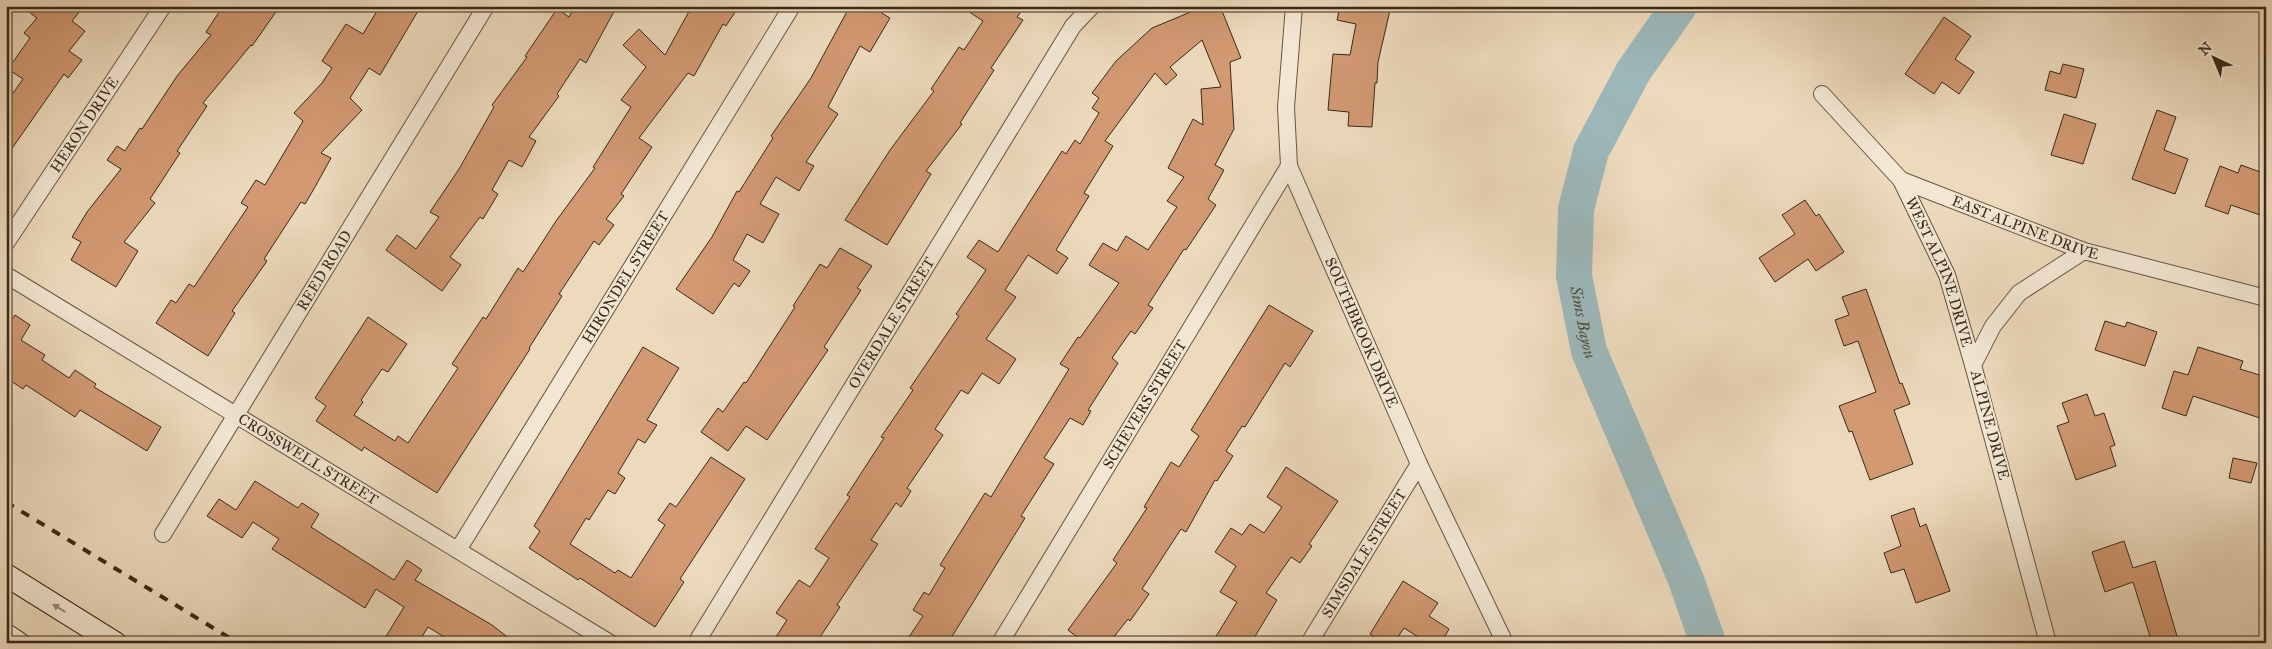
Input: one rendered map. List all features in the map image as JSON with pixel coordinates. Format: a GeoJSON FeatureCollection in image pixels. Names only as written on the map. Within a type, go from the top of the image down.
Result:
{"type":"FeatureCollection","features":[{"type":"Feature","properties":{"kind":"main road"},"geometry":{"type":"LineString","coordinates":[[6,575],[104,640]]}},
{"type":"Feature","properties":{"kind":"main road"},"geometry":{"type":"LineString","coordinates":[[6,636],[18,643]]}},
{"type":"Feature","properties":{"kind":"street","name":"HERON DRIVE"},"geometry":{"type":"LineString","coordinates":[[6,243],[163,6]]}},
{"type":"Feature","properties":{"kind":"street","name":"REED ROAD"},"geometry":{"type":"LineString","coordinates":[[163,534],[486,6]]}},
{"type":"Feature","properties":{"kind":"street","name":"HIRONDEL STREET"},"geometry":{"type":"LineString","coordinates":[[458,550],[792,6]]}},
{"type":"Feature","properties":{"kind":"street","name":"OVERDALE STREET"},"geometry":{"type":"LineString","coordinates":[[696,643],[1072,26],[1092,6]]}},
{"type":"Feature","properties":{"kind":"street","name":"SOUTHBROOK DRIVE"},"geometry":{"type":"LineString","coordinates":[[1294,6],[1286,107],[1289,166],[1419,464],[1505,643]]}},
{"type":"Feature","properties":{"kind":"street","name":"EAST ALPINE DRIVE"},"geometry":{"type":"LineString","coordinates":[[1822,94],[1901,180],[2084,251],[2266,298]]}},
{"type":"Feature","properties":{"kind":"street","name":"SCHEVERS STREET"},"geometry":{"type":"LineString","coordinates":[[1000,643],[1289,166]]}},
{"type":"Feature","properties":{"kind":"street","name":"WEST ALPINE DRIVE"},"geometry":{"type":"LineString","coordinates":[[1901,180],[1947,275],[1973,365]]}},
{"type":"Feature","properties":{"kind":"street","name":"ALPINE DRIVE"},"geometry":{"type":"LineString","coordinates":[[2048,643],[1973,365],[1993,326],[2019,292],[2084,251]]}},
{"type":"Feature","properties":{"kind":"street","name":"CROSSWELL STREET"},"geometry":{"type":"LineString","coordinates":[[6,274],[610,643]]}},
{"type":"Feature","properties":{"kind":"street","name":"SIMSDALE STREET"},"geometry":{"type":"LineString","coordinates":[[1309,643],[1419,464]]}},
{"type":"Feature","properties":{"kind":"building"},"geometry":{"type":"Polygon","coordinates":[[[21,6],[84,6],[72,21],[85,31],[69,51],[82,60],[68,78],[64,74],[6,157],[6,103],[23,79],[8,69],[30,38],[24,33],[37,18],[21,6]]]}},
{"type":"Feature","properties":{"kind":"building"},"geometry":{"type":"Polygon","coordinates":[[[223,6],[280,6],[252,46],[203,103],[207,106],[177,151],[180,153],[150,199],[155,203],[124,242],[138,251],[116,287],[71,260],[81,242],[72,237],[87,212],[121,169],[107,160],[117,146],[125,151],[140,128],[142,129],[177,76],[211,35],[206,32],[223,6]]]}},
{"type":"Feature","properties":{"kind":"building"},"geometry":{"type":"Polygon","coordinates":[[[380,6],[421,6],[380,75],[369,68],[350,98],[362,110],[321,153],[331,158],[315,187],[305,204],[301,202],[264,259],[267,261],[232,311],[235,313],[208,356],[156,323],[171,300],[176,303],[189,284],[194,287],[248,207],[241,203],[256,180],[265,185],[303,121],[294,113],[322,83],[332,68],[322,61],[346,24],[363,34],[380,6]]]}},
{"type":"Feature","properties":{"kind":"building"},"geometry":{"type":"Polygon","coordinates":[[[575,6],[617,6],[586,63],[580,59],[557,94],[559,96],[529,137],[536,141],[522,167],[509,160],[492,190],[498,194],[483,219],[480,217],[450,257],[461,265],[442,291],[386,250],[397,235],[416,249],[439,217],[430,212],[459,169],[494,107],[492,105],[527,57],[525,56],[557,9],[569,17],[575,6]]]}},
{"type":"Feature","properties":{"kind":"building"},"geometry":{"type":"Polygon","coordinates":[[[692,6],[739,6],[726,26],[723,24],[694,76],[688,73],[639,138],[652,147],[621,194],[624,196],[606,219],[614,225],[599,245],[594,241],[559,294],[562,296],[530,349],[437,493],[364,447],[362,451],[316,421],[326,406],[315,398],[368,317],[407,344],[388,372],[382,369],[361,400],[363,402],[354,415],[395,441],[398,436],[408,443],[458,368],[452,364],[483,317],[486,319],[518,268],[523,272],[556,221],[595,168],[593,167],[631,107],[621,100],[646,67],[623,45],[639,29],[665,55],[692,6]]]}},
{"type":"Feature","properties":{"kind":"building"},"geometry":{"type":"Polygon","coordinates":[[[850,6],[870,6],[890,18],[870,52],[860,46],[828,107],[838,114],[806,162],[814,166],[799,191],[776,177],[760,204],[779,214],[763,243],[747,234],[733,260],[750,271],[739,287],[734,283],[713,314],[676,289],[712,237],[737,191],[739,192],[773,138],[771,136],[811,78],[850,6]]]}},
{"type":"Feature","properties":{"kind":"building"},"geometry":{"type":"Polygon","coordinates":[[[960,6],[1025,6],[1017,17],[1023,20],[991,68],[994,70],[960,123],[962,124],[926,171],[931,174],[887,245],[845,220],[890,150],[934,91],[931,89],[959,47],[964,50],[983,21],[960,6]]]}},
{"type":"Feature","properties":{"kind":"building"},"geometry":{"type":"Polygon","coordinates":[[[1205,6],[1220,6],[1241,58],[1230,62],[1234,129],[1215,165],[1224,170],[1208,199],[1216,205],[1186,250],[1184,249],[1148,305],[1153,308],[1135,334],[1131,331],[1112,358],[1118,363],[1088,410],[1091,411],[1083,425],[1070,418],[1044,458],[1054,464],[1021,516],[1025,518],[948,643],[905,643],[923,616],[913,610],[924,592],[929,595],[945,568],[940,565],[985,493],[991,497],[1069,369],[1060,364],[1119,283],[1089,265],[1103,243],[1117,251],[1126,236],[1148,250],[1177,207],[1167,201],[1184,177],[1168,168],[1193,119],[1203,125],[1201,89],[1221,87],[1202,40],[1170,67],[1177,75],[1166,85],[1155,73],[1105,141],[1113,146],[1084,193],[1089,196],[1056,250],[1068,258],[1057,274],[1028,255],[1005,290],[1016,297],[986,339],[1016,359],[999,384],[982,373],[968,394],[961,390],[935,429],[943,435],[907,488],[911,491],[901,507],[896,503],[871,540],[878,544],[837,605],[840,607],[816,643],[772,643],[787,620],[776,613],[799,580],[810,587],[829,558],[815,549],[850,497],[847,495],[884,438],[881,437],[913,390],[910,388],[959,316],[956,314],[986,270],[967,257],[979,240],[998,252],[1062,151],[1066,154],[1075,140],[1080,144],[1099,113],[1092,108],[1099,98],[1092,93],[1116,61],[1152,28],[1205,6]]]}},
{"type":"Feature","properties":{"kind":"building"},"geometry":{"type":"Polygon","coordinates":[[[1340,6],[1391,6],[1378,62],[1372,127],[1348,126],[1349,112],[1328,110],[1333,54],[1350,55],[1356,24],[1337,20],[1340,6]]]}},
{"type":"Feature","properties":{"kind":"building"},"geometry":{"type":"Polygon","coordinates":[[[1944,17],[1971,36],[1955,59],[1974,72],[1959,94],[1942,82],[1934,94],[1905,74],[1944,17]]]}},
{"type":"Feature","properties":{"kind":"building"},"geometry":{"type":"Polygon","coordinates":[[[2063,64],[2084,69],[2076,98],[2045,90],[2050,71],[2060,74],[2063,64]]]}},
{"type":"Feature","properties":{"kind":"building"},"geometry":{"type":"Polygon","coordinates":[[[2157,110],[2176,117],[2164,150],[2188,159],[2175,194],[2132,179],[2157,110]]]}},
{"type":"Feature","properties":{"kind":"building"},"geometry":{"type":"Polygon","coordinates":[[[2064,114],[2096,124],[2083,164],[2051,155],[2064,114]]]}},
{"type":"Feature","properties":{"kind":"building"},"geometry":{"type":"Polygon","coordinates":[[[2241,165],[2266,174],[2266,217],[2231,205],[2228,214],[2205,206],[2220,166],[2238,173],[2241,165]]]}},
{"type":"Feature","properties":{"kind":"building"},"geometry":{"type":"Polygon","coordinates":[[[1805,200],[1816,216],[1819,214],[1844,252],[1816,271],[1808,259],[1775,282],[1759,258],[1795,234],[1782,215],[1805,200]]]}},
{"type":"Feature","properties":{"kind":"building"},"geometry":{"type":"Polygon","coordinates":[[[840,248],[872,266],[857,288],[861,290],[824,347],[828,350],[767,440],[746,426],[728,451],[701,432],[718,408],[723,412],[744,382],[746,383],[820,264],[827,268],[840,248]]]}},
{"type":"Feature","properties":{"kind":"building"},"geometry":{"type":"Polygon","coordinates":[[[1866,289],[1900,384],[1902,383],[1910,404],[1894,410],[1913,464],[1870,480],[1852,431],[1849,432],[1839,406],[1876,392],[1858,341],[1844,346],[1835,320],[1849,315],[1842,297],[1866,289]]]}},
{"type":"Feature","properties":{"kind":"building"},"geometry":{"type":"Polygon","coordinates":[[[1269,305],[1313,331],[1290,367],[1285,363],[1245,427],[1242,426],[1226,451],[1233,456],[1217,481],[1215,480],[1186,532],[1181,529],[1142,589],[1149,594],[1130,621],[1128,619],[1109,643],[1085,643],[1068,630],[1117,563],[1113,560],[1147,508],[1144,507],[1171,462],[1179,467],[1199,436],[1191,430],[1269,305]]]}},
{"type":"Feature","properties":{"kind":"building"},"geometry":{"type":"Polygon","coordinates":[[[15,315],[30,325],[21,340],[45,355],[42,360],[69,378],[75,370],[96,384],[94,387],[161,427],[147,451],[80,410],[75,417],[26,385],[23,389],[8,379],[12,371],[6,367],[6,328],[15,315]]]}},
{"type":"Feature","properties":{"kind":"building"},"geometry":{"type":"Polygon","coordinates":[[[2105,321],[2125,327],[2127,322],[2157,332],[2145,366],[2095,350],[2105,321]]]}},
{"type":"Feature","properties":{"kind":"building"},"geometry":{"type":"Polygon","coordinates":[[[643,347],[679,368],[647,420],[657,425],[645,443],[638,439],[618,473],[625,478],[615,494],[608,490],[589,520],[586,518],[570,544],[615,573],[618,570],[631,578],[665,525],[658,520],[670,503],[676,507],[711,457],[745,479],[680,579],[684,582],[655,627],[580,578],[578,580],[529,548],[540,531],[534,526],[643,347]]]}},
{"type":"Feature","properties":{"kind":"building"},"geometry":{"type":"Polygon","coordinates":[[[2198,347],[2243,361],[2240,369],[2266,377],[2266,420],[2193,396],[2186,416],[2162,408],[2174,371],[2188,375],[2198,347]]]}},
{"type":"Feature","properties":{"kind":"building"},"geometry":{"type":"Polygon","coordinates":[[[2087,394],[2095,416],[2104,413],[2115,445],[2110,447],[2116,466],[2076,480],[2057,426],[2069,422],[2062,403],[2087,394]]]}},
{"type":"Feature","properties":{"kind":"building"},"geometry":{"type":"Polygon","coordinates":[[[2233,458],[2257,463],[2251,483],[2229,478],[2233,458]]]}},
{"type":"Feature","properties":{"kind":"building"},"geometry":{"type":"Polygon","coordinates":[[[1286,467],[1338,501],[1309,544],[1312,546],[1300,563],[1291,557],[1266,593],[1277,600],[1251,643],[1212,643],[1237,602],[1220,592],[1236,566],[1215,552],[1231,528],[1242,535],[1250,524],[1264,533],[1282,507],[1267,497],[1286,467]]]}},
{"type":"Feature","properties":{"kind":"building"},"geometry":{"type":"Polygon","coordinates":[[[255,481],[298,508],[302,503],[319,514],[311,527],[394,580],[407,560],[422,570],[415,580],[492,625],[515,643],[454,643],[428,627],[418,643],[382,643],[404,607],[376,589],[365,608],[272,549],[279,539],[253,522],[242,538],[207,516],[219,499],[236,510],[255,481]]]}},
{"type":"Feature","properties":{"kind":"building"},"geometry":{"type":"Polygon","coordinates":[[[1914,508],[1920,527],[1926,524],[1950,591],[1916,603],[1904,569],[1891,573],[1884,553],[1901,546],[1891,516],[1914,508]]]}},
{"type":"Feature","properties":{"kind":"building"},"geometry":{"type":"Polygon","coordinates":[[[2124,541],[2133,568],[2155,561],[2179,643],[2152,643],[2133,582],[2105,592],[2092,552],[2124,541]]]}},
{"type":"Feature","properties":{"kind":"building"},"geometry":{"type":"Polygon","coordinates":[[[1403,581],[1438,603],[1429,616],[1449,629],[1441,643],[1428,643],[1404,628],[1394,643],[1368,643],[1373,636],[1370,634],[1403,581]]]}},
{"type":"Feature","properties":{"kind":"waterway","name":"Sims Bayou"},"geometry":{"type":"LineString","coordinates":[[1679,6],[1633,72],[1591,151],[1576,209],[1574,276],[1589,351],[1685,577],[1708,643]]}},
{"type":"Feature","properties":{"kind":"railway"},"geometry":{"type":"LineString","coordinates":[[6,502],[238,643]]}}]}
